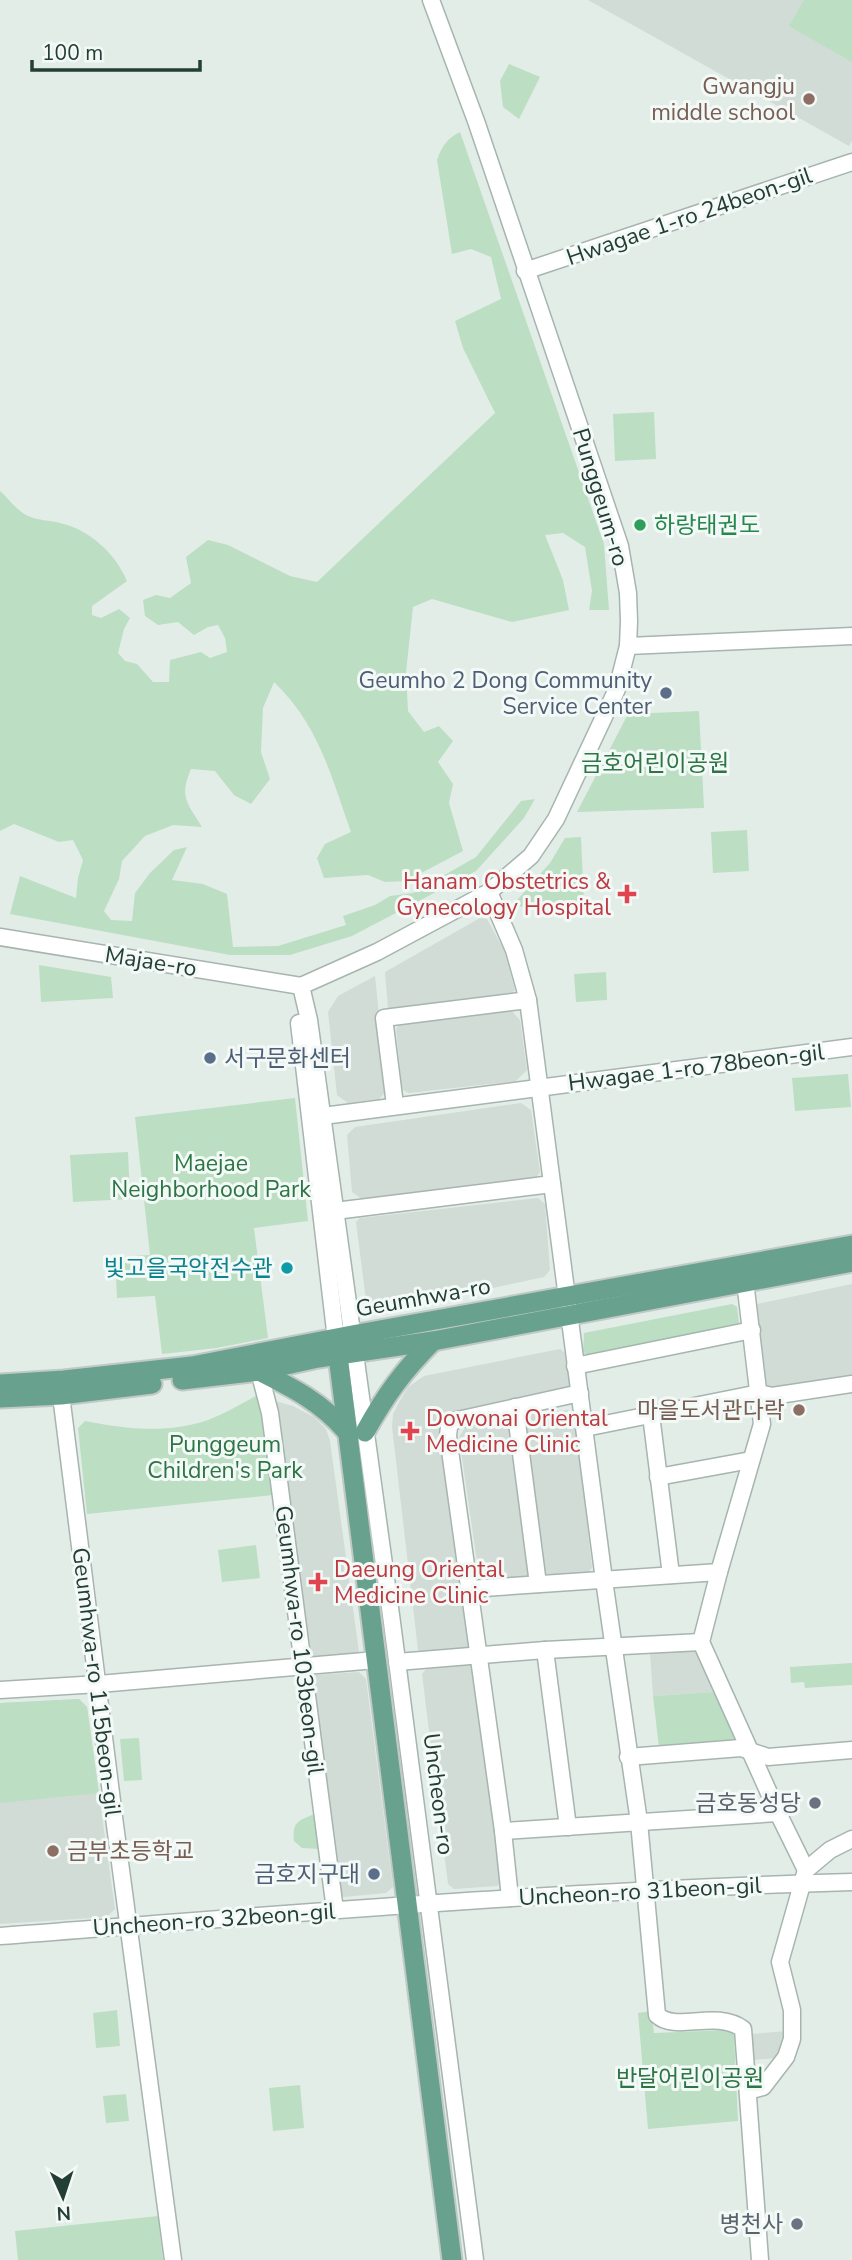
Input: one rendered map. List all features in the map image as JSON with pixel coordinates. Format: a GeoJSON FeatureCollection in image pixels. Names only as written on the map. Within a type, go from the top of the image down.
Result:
{"type":"FeatureCollection","features":[{"type":"Feature","properties":{"kind":"main road","name":"Geumhwa-ro"},"geometry":{"type":"LineString","coordinates":[[0,1398],[61,1395],[259,1371],[346,1345],[566,1297],[852,1245]]}},
{"type":"Feature","properties":{"kind":"main road","name":"Geumhwa-ro"},"geometry":{"type":"LineString","coordinates":[[0,1384],[192,1366],[346,1345],[433,1341],[852,1262]]}},
{"type":"Feature","properties":{"kind":"main road"},"geometry":{"type":"LineString","coordinates":[[259,1371],[304,1394],[356,1432],[412,1361],[433,1341]]}},
{"type":"Feature","properties":{"kind":"main road","name":"Uncheon-ro"},"geometry":{"type":"LineString","coordinates":[[346,1345],[376,1660],[405,1872],[452,2260]]}},
{"type":"Feature","properties":{"kind":"street","name":"Punggeum-ro"},"geometry":{"type":"LineString","coordinates":[[301,986],[377,952],[489,892],[531,856],[556,819],[617,689],[628,646],[628,593],[620,546],[476,121],[431,0]]}},
{"type":"Feature","properties":{"kind":"street","name":"Hwagae 1-ro 24beon-gil"},"geometry":{"type":"LineString","coordinates":[[525,271],[852,162]]}},
{"type":"Feature","properties":{"kind":"street"},"geometry":{"type":"LineString","coordinates":[[628,646],[852,636]]}},
{"type":"Feature","properties":{"kind":"street"},"geometry":{"type":"LineString","coordinates":[[489,892],[514,950],[528,1000],[575,1366],[639,1822],[657,2015],[670,2022],[733,2022],[743,2029],[760,2260]]}},
{"type":"Feature","properties":{"kind":"street","name":"Majae-ro"},"geometry":{"type":"LineString","coordinates":[[0,937],[301,986]]}},
{"type":"Feature","properties":{"kind":"street"},"geometry":{"type":"LineString","coordinates":[[301,986],[309,1020],[335,1210],[346,1345]]}},
{"type":"Feature","properties":{"kind":"street"},"geometry":{"type":"LineString","coordinates":[[301,986],[299,1023],[346,1345]]}},
{"type":"Feature","properties":{"kind":"street"},"geometry":{"type":"LineString","coordinates":[[396,1105],[384,1018],[528,1000]]}},
{"type":"Feature","properties":{"kind":"street","name":"Hwagae 1-ro 78beon-gil"},"geometry":{"type":"LineString","coordinates":[[323,1116],[852,1047]]}},
{"type":"Feature","properties":{"kind":"street"},"geometry":{"type":"LineString","coordinates":[[335,1210],[552,1184]]}},
{"type":"Feature","properties":{"kind":"street"},"geometry":{"type":"LineString","coordinates":[[745,1281],[762,1424],[701,1642],[804,1876]]}},
{"type":"Feature","properties":{"kind":"street"},"geometry":{"type":"LineString","coordinates":[[575,1366],[752,1330]]}},
{"type":"Feature","properties":{"kind":"street","name":"Geumhwa-ro 103beon-gil"},"geometry":{"type":"LineString","coordinates":[[259,1371],[270,1413],[334,1910]]}},
{"type":"Feature","properties":{"kind":"street"},"geometry":{"type":"LineString","coordinates":[[585,1428],[759,1393],[772,1396],[852,1384]]}},
{"type":"Feature","properties":{"kind":"street"},"geometry":{"type":"LineString","coordinates":[[510,1898],[448,1436],[449,1427],[453,1421],[580,1394]]}},
{"type":"Feature","properties":{"kind":"street","name":"Geumhwa-ro 115beon-gil"},"geometry":{"type":"LineString","coordinates":[[61,1395],[173,2260]]}},
{"type":"Feature","properties":{"kind":"street"},"geometry":{"type":"LineString","coordinates":[[515,1407],[538,1584]]}},
{"type":"Feature","properties":{"kind":"street"},"geometry":{"type":"LineString","coordinates":[[651,1415],[671,1575]]}},
{"type":"Feature","properties":{"kind":"street","name":"Uncheon-ro"},"geometry":{"type":"LineString","coordinates":[[356,1432],[397,1662],[475,2260]]}},
{"type":"Feature","properties":{"kind":"street"},"geometry":{"type":"LineString","coordinates":[[658,1476],[751,1460]]}},
{"type":"Feature","properties":{"kind":"street"},"geometry":{"type":"LineString","coordinates":[[470,1589],[719,1572]]}},
{"type":"Feature","properties":{"kind":"street"},"geometry":{"type":"LineString","coordinates":[[397,1662],[545,1650],[701,1642]]}},
{"type":"Feature","properties":{"kind":"street"},"geometry":{"type":"LineString","coordinates":[[545,1650],[568,1827]]}},
{"type":"Feature","properties":{"kind":"street"},"geometry":{"type":"LineString","coordinates":[[0,1689],[99,1684],[376,1660]]}},
{"type":"Feature","properties":{"kind":"street"},"geometry":{"type":"LineString","coordinates":[[628,1757],[741,1748],[768,1757],[852,1750]]}},
{"type":"Feature","properties":{"kind":"street"},"geometry":{"type":"LineString","coordinates":[[503,1831],[778,1813]]}},
{"type":"Feature","properties":{"kind":"street"},"geometry":{"type":"LineString","coordinates":[[748,2091],[763,2087],[786,2057],[792,2039],[792,2010],[780,1962],[804,1876],[830,1850],[852,1839]]}},
{"type":"Feature","properties":{"kind":"street","name":"Uncheon-ro 31beon-gil"},"geometry":{"type":"LineString","coordinates":[[429,1903],[645,1890],[804,1876],[852,1882]]}},
{"type":"Feature","properties":{"kind":"street","name":"Uncheon-ro 32beon-gil"},"geometry":{"type":"LineString","coordinates":[[0,1936],[429,1903]]}},
{"type":"Feature","properties":{"kind":"shaded area","name":"Gwangju middle school"},"geometry":{"type":"Polygon","coordinates":[[[588,0],[852,0],[852,141],[849,146],[588,0]]]}},
{"type":"Feature","properties":{"kind":"shaded area"},"geometry":{"type":"Polygon","coordinates":[[[480,918],[487,919],[504,950],[515,990],[510,995],[388,1009],[385,972],[480,918]]]}},
{"type":"Feature","properties":{"kind":"shaded area"},"geometry":{"type":"Polygon","coordinates":[[[375,976],[387,1091],[379,1099],[348,1103],[337,1095],[328,1012],[338,996],[375,976]]]}},
{"type":"Feature","properties":{"kind":"shaded area"},"geometry":{"type":"Polygon","coordinates":[[[509,1008],[520,1020],[527,1070],[516,1081],[409,1093],[404,1091],[396,1029],[402,1020],[509,1008]]]}},
{"type":"Feature","properties":{"kind":"shaded area"},"geometry":{"type":"Polygon","coordinates":[[[521,1103],[531,1110],[540,1172],[534,1180],[362,1199],[352,1192],[347,1135],[355,1127],[521,1103]]]}},
{"type":"Feature","properties":{"kind":"shaded area"},"geometry":{"type":"Polygon","coordinates":[[[538,1198],[545,1204],[550,1270],[544,1277],[398,1306],[373,1307],[366,1301],[356,1222],[360,1218],[538,1198]]]}},
{"type":"Feature","properties":{"kind":"shaded area"},"geometry":{"type":"Polygon","coordinates":[[[852,1284],[852,1378],[772,1391],[767,1388],[757,1304],[852,1284]]]}},
{"type":"Feature","properties":{"kind":"shaded area"},"geometry":{"type":"Polygon","coordinates":[[[560,1349],[568,1355],[572,1386],[567,1392],[448,1416],[470,1645],[463,1651],[425,1654],[418,1650],[392,1427],[393,1414],[408,1387],[424,1376],[560,1349]]]}},
{"type":"Feature","properties":{"kind":"shaded area"},"geometry":{"type":"Polygon","coordinates":[[[275,1401],[293,1406],[314,1417],[326,1429],[330,1441],[359,1652],[355,1656],[314,1660],[306,1650],[275,1401]]]}},
{"type":"Feature","properties":{"kind":"shaded area"},"geometry":{"type":"Polygon","coordinates":[[[568,1410],[575,1416],[592,1568],[586,1574],[548,1578],[543,1574],[524,1417],[528,1414],[568,1410]]]}},
{"type":"Feature","properties":{"kind":"shaded area"},"geometry":{"type":"Polygon","coordinates":[[[507,1418],[513,1424],[531,1572],[525,1578],[486,1582],[479,1576],[459,1437],[466,1426],[507,1418]]]}},
{"type":"Feature","properties":{"kind":"shaded area"},"geometry":{"type":"Polygon","coordinates":[[[691,1649],[698,1655],[714,1692],[653,1696],[650,1652],[691,1649]]]}},
{"type":"Feature","properties":{"kind":"shaded area"},"geometry":{"type":"Polygon","coordinates":[[[470,1664],[477,1672],[504,1880],[497,1886],[454,1889],[448,1884],[422,1674],[427,1668],[470,1664]]]}},
{"type":"Feature","properties":{"kind":"shaded area"},"geometry":{"type":"Polygon","coordinates":[[[359,1672],[366,1679],[393,1887],[386,1893],[344,1897],[338,1892],[311,1682],[316,1675],[359,1672]]]}},
{"type":"Feature","properties":{"kind":"shaded area","name":"금부초등학교"},"geometry":{"type":"Polygon","coordinates":[[[79,1699],[87,1707],[115,1909],[107,1917],[0,1924],[0,1703],[79,1699]]]}},
{"type":"Feature","properties":{"kind":"shaded area"},"geometry":{"type":"Polygon","coordinates":[[[788,2031],[778,2058],[753,2060],[751,2034],[788,2031]]]}},
{"type":"Feature","properties":{"kind":"green space"},"geometry":{"type":"Polygon","coordinates":[[[804,0],[852,0],[852,62],[789,26],[804,0]]]}},
{"type":"Feature","properties":{"kind":"green space"},"geometry":{"type":"Polygon","coordinates":[[[509,64],[540,77],[519,119],[503,107],[500,81],[509,64]]]}},
{"type":"Feature","properties":{"kind":"green space"},"geometry":{"type":"Polygon","coordinates":[[[460,132],[604,544],[609,610],[589,610],[592,591],[585,547],[563,533],[545,535],[563,580],[569,610],[512,622],[432,599],[413,607],[406,672],[408,711],[424,732],[439,726],[453,741],[438,762],[453,784],[449,803],[463,851],[406,881],[385,882],[368,875],[324,878],[317,858],[325,844],[351,832],[330,771],[313,734],[289,698],[274,682],[263,708],[261,752],[270,779],[251,804],[234,795],[215,771],[191,769],[187,779],[186,800],[202,827],[173,825],[145,836],[122,861],[119,879],[104,911],[111,920],[132,921],[135,893],[150,873],[174,850],[187,847],[172,880],[203,884],[227,894],[233,947],[278,946],[346,925],[343,916],[375,905],[390,896],[413,893],[476,857],[521,801],[535,799],[524,818],[476,871],[352,936],[290,955],[230,955],[10,914],[20,876],[76,898],[83,860],[73,840],[59,842],[14,824],[0,831],[0,491],[28,516],[71,526],[91,537],[116,561],[127,581],[92,606],[92,615],[101,618],[119,609],[130,618],[124,629],[118,653],[125,661],[137,664],[153,682],[169,682],[170,660],[201,652],[210,658],[227,652],[225,638],[218,625],[194,635],[178,622],[158,625],[145,616],[143,600],[156,595],[170,598],[191,583],[186,557],[208,540],[228,545],[290,576],[317,582],[495,413],[463,348],[455,321],[501,299],[491,257],[471,249],[452,254],[437,160],[445,144],[460,132]]]}},
{"type":"Feature","properties":{"kind":"green space"},"geometry":{"type":"Polygon","coordinates":[[[654,412],[656,459],[615,461],[613,414],[654,412]]]}},
{"type":"Feature","properties":{"kind":"green space","name":"금호어린이공원"},"geometry":{"type":"Polygon","coordinates":[[[699,711],[704,808],[577,812],[628,714],[699,711]]]}},
{"type":"Feature","properties":{"kind":"green space"},"geometry":{"type":"Polygon","coordinates":[[[747,830],[749,871],[713,873],[711,832],[747,830]]]}},
{"type":"Feature","properties":{"kind":"green space"},"geometry":{"type":"Polygon","coordinates":[[[581,837],[584,904],[511,907],[550,863],[565,838],[581,837]]]}},
{"type":"Feature","properties":{"kind":"green space"},"geometry":{"type":"Polygon","coordinates":[[[39,965],[111,977],[113,998],[41,1002],[39,965]]]}},
{"type":"Feature","properties":{"kind":"green space"},"geometry":{"type":"Polygon","coordinates":[[[606,972],[607,1000],[576,1002],[574,974],[606,972]]]}},
{"type":"Feature","properties":{"kind":"green space"},"geometry":{"type":"Polygon","coordinates":[[[848,1074],[851,1107],[795,1111],[792,1078],[848,1074]]]}},
{"type":"Feature","properties":{"kind":"green space","name":"Maejae Neighborhood Park"},"geometry":{"type":"Polygon","coordinates":[[[295,1098],[308,1221],[254,1228],[268,1338],[217,1348],[162,1354],[155,1296],[117,1298],[115,1257],[150,1255],[135,1117],[295,1098]]]}},
{"type":"Feature","properties":{"kind":"green space"},"geometry":{"type":"Polygon","coordinates":[[[128,1152],[130,1199],[73,1202],[70,1155],[128,1152]]]}},
{"type":"Feature","properties":{"kind":"green space"},"geometry":{"type":"Polygon","coordinates":[[[732,1304],[737,1307],[739,1323],[735,1328],[588,1356],[583,1352],[584,1333],[732,1304]]]}},
{"type":"Feature","properties":{"kind":"green space","name":"Punggeum Children's Park"},"geometry":{"type":"Polygon","coordinates":[[[256,1396],[262,1399],[273,1495],[87,1514],[78,1428],[85,1421],[131,1428],[178,1427],[208,1420],[256,1396]]]}},
{"type":"Feature","properties":{"kind":"green space"},"geometry":{"type":"Polygon","coordinates":[[[256,1545],[260,1578],[222,1582],[218,1550],[256,1545]]]}},
{"type":"Feature","properties":{"kind":"green space"},"geometry":{"type":"Polygon","coordinates":[[[852,1663],[852,1685],[805,1688],[804,1682],[791,1683],[790,1667],[852,1663]]]}},
{"type":"Feature","properties":{"kind":"green space"},"geometry":{"type":"Polygon","coordinates":[[[714,1692],[736,1737],[732,1743],[659,1748],[653,1696],[714,1692]]]}},
{"type":"Feature","properties":{"kind":"green space"},"geometry":{"type":"Polygon","coordinates":[[[79,1699],[87,1707],[99,1793],[0,1803],[0,1703],[79,1699]]]}},
{"type":"Feature","properties":{"kind":"green space"},"geometry":{"type":"Polygon","coordinates":[[[139,1738],[142,1780],[124,1781],[120,1739],[139,1738]]]}},
{"type":"Feature","properties":{"kind":"green space"},"geometry":{"type":"Polygon","coordinates":[[[314,1814],[319,1849],[302,1848],[294,1841],[295,1826],[314,1814]]]}},
{"type":"Feature","properties":{"kind":"green space"},"geometry":{"type":"Polygon","coordinates":[[[117,2010],[120,2046],[96,2048],[93,2013],[117,2010]]]}},
{"type":"Feature","properties":{"kind":"green space","name":"반달어린이공원"},"geometry":{"type":"Polygon","coordinates":[[[651,2011],[654,2033],[727,2030],[734,2035],[738,2121],[648,2129],[638,2013],[651,2011]]]}},
{"type":"Feature","properties":{"kind":"green space"},"geometry":{"type":"Polygon","coordinates":[[[300,2085],[304,2128],[273,2131],[269,2088],[300,2085]]]}},
{"type":"Feature","properties":{"kind":"green space"},"geometry":{"type":"Polygon","coordinates":[[[126,2094],[129,2121],[106,2123],[103,2096],[126,2094]]]}},
{"type":"Feature","properties":{"kind":"green space"},"geometry":{"type":"Polygon","coordinates":[[[158,2216],[163,2260],[18,2260],[15,2231],[158,2216]]]}},
{"type":"Feature","properties":{"kind":"place","name":"Gwangju middle school"},"geometry":{"type":"Point","coordinates":[809,99]}},
{"type":"Feature","properties":{"kind":"place","name":"하랑태권도"},"geometry":{"type":"Point","coordinates":[640,525]}},
{"type":"Feature","properties":{"kind":"place","name":"Geumho 2 Dong Community Service Center"},"geometry":{"type":"Point","coordinates":[666,693]}},
{"type":"Feature","properties":{"kind":"place","name":"Hanam Obstetrics & Gynecology Hospital"},"geometry":{"type":"Point","coordinates":[627,894]}},
{"type":"Feature","properties":{"kind":"place","name":"서구문화센터"},"geometry":{"type":"Point","coordinates":[210,1058]}},
{"type":"Feature","properties":{"kind":"place","name":"빛고을국악전수관"},"geometry":{"type":"Point","coordinates":[287,1268]}},
{"type":"Feature","properties":{"kind":"place","name":"마을도서관다락"},"geometry":{"type":"Point","coordinates":[799,1410]}},
{"type":"Feature","properties":{"kind":"place","name":"Dowonai Oriental Medicine Clinic"},"geometry":{"type":"Point","coordinates":[410,1431]}},
{"type":"Feature","properties":{"kind":"place","name":"Daeung Oriental Medicine Clinic"},"geometry":{"type":"Point","coordinates":[318,1582]}},
{"type":"Feature","properties":{"kind":"place","name":"금호동성당"},"geometry":{"type":"Point","coordinates":[815,1803]}},
{"type":"Feature","properties":{"kind":"place","name":"금부초등학교"},"geometry":{"type":"Point","coordinates":[53,1851]}},
{"type":"Feature","properties":{"kind":"place","name":"금호지구대"},"geometry":{"type":"Point","coordinates":[374,1874]}},
{"type":"Feature","properties":{"kind":"place","name":"병천사"},"geometry":{"type":"Point","coordinates":[797,2224]}}]}
